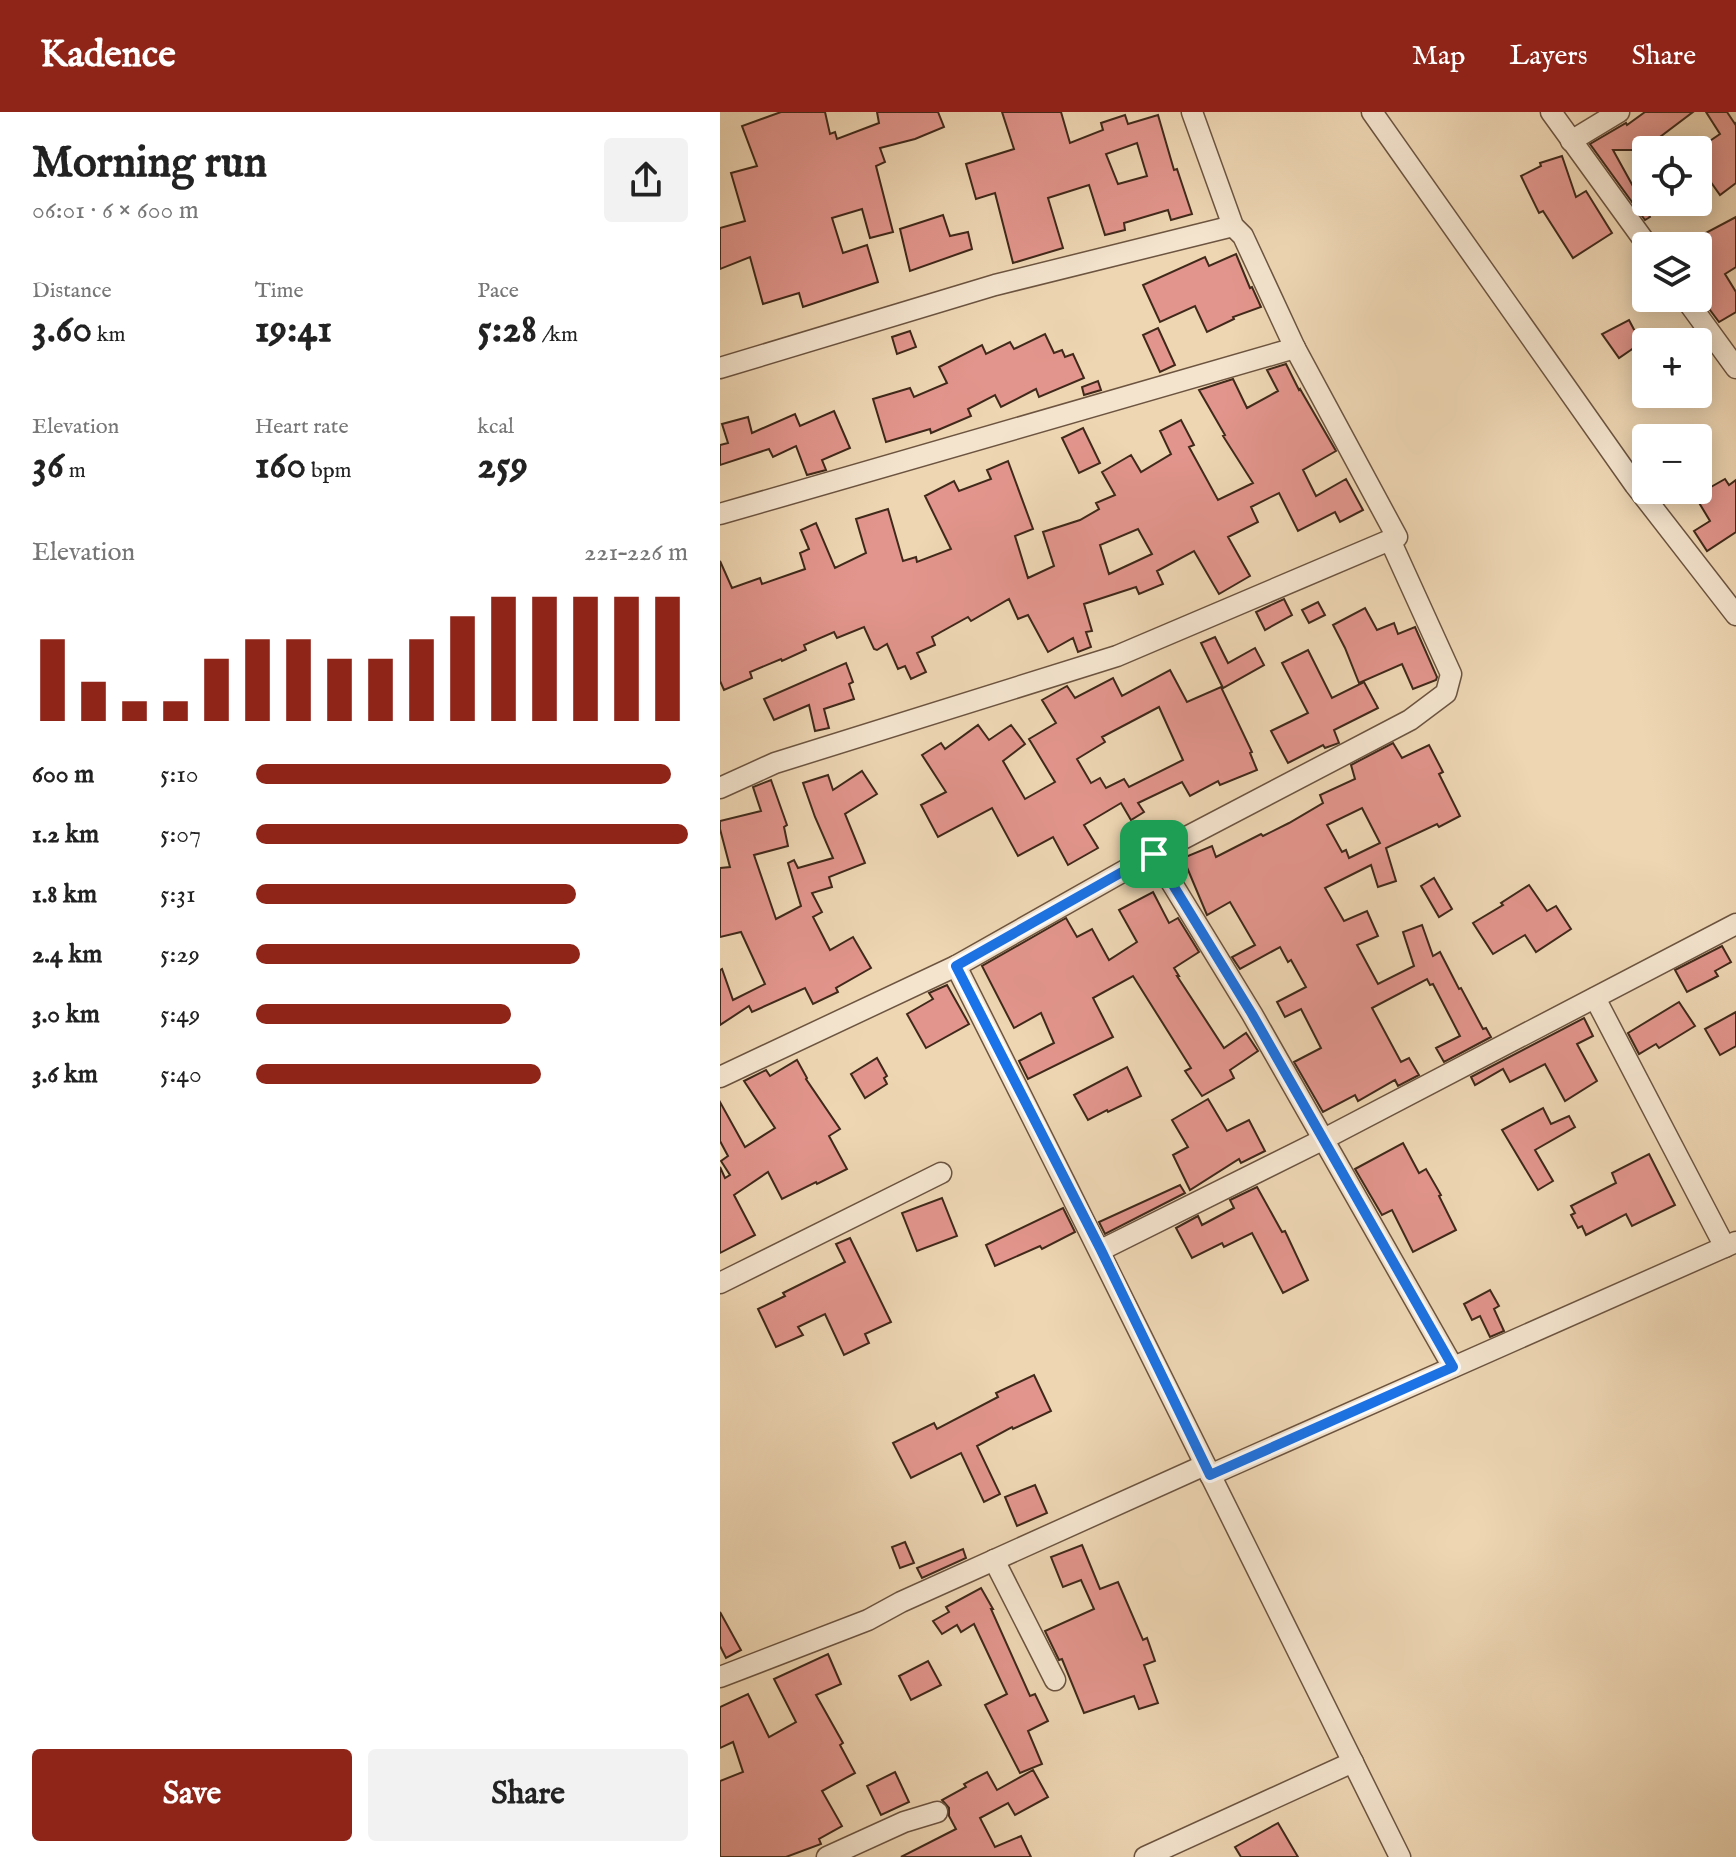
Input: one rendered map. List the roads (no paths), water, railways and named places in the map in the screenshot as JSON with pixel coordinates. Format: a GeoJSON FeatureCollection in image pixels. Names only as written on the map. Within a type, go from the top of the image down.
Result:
{"type":"FeatureCollection","features":[{"type":"Feature","properties":{"kind":"street"},"geometry":{"type":"LineString","coordinates":[[720,788],[775,763],[1117,656],[1397,537],[1295,348],[1243,236],[1233,226],[1192,112]]}},
{"type":"Feature","properties":{"kind":"street"},"geometry":{"type":"LineString","coordinates":[[1372,112],[1635,485],[1736,615]]}},
{"type":"Feature","properties":{"kind":"street"},"geometry":{"type":"LineString","coordinates":[[1551,112],[1638,232]]}},
{"type":"Feature","properties":{"kind":"street"},"geometry":{"type":"LineString","coordinates":[[1571,141],[1619,112]]}},
{"type":"Feature","properties":{"kind":"street"},"geometry":{"type":"LineString","coordinates":[[720,368],[995,285],[1233,226]]}},
{"type":"Feature","properties":{"kind":"street"},"geometry":{"type":"LineString","coordinates":[[1695,312],[1736,368]]}},
{"type":"Feature","properties":{"kind":"street"},"geometry":{"type":"LineString","coordinates":[[720,514],[1295,348]]}},
{"type":"Feature","properties":{"kind":"street"},"geometry":{"type":"LineString","coordinates":[[720,1077],[956,966],[1154,854],[1410,720],[1446,693],[1451,674],[1390,540]]}},
{"type":"Feature","properties":{"kind":"street"},"geometry":{"type":"LineString","coordinates":[[1154,854],[1252,1014],[1453,1367]]}},
{"type":"Feature","properties":{"kind":"street"},"geometry":{"type":"LineString","coordinates":[[1101,1250],[1735,928]]}},
{"type":"Feature","properties":{"kind":"street"},"geometry":{"type":"LineString","coordinates":[[956,966],[1101,1250],[1400,1857]]}},
{"type":"Feature","properties":{"kind":"street"},"geometry":{"type":"LineString","coordinates":[[720,1677],[868,1620],[994,1560],[1453,1367],[1731,1245],[1595,998]]}},
{"type":"Feature","properties":{"kind":"street"},"geometry":{"type":"LineString","coordinates":[[720,1283],[941,1173]]}},
{"type":"Feature","properties":{"kind":"street"},"geometry":{"type":"LineString","coordinates":[[994,1560],[1055,1680]]}},
{"type":"Feature","properties":{"kind":"street"},"geometry":{"type":"LineString","coordinates":[[1145,1857],[1353,1762]]}},
{"type":"Feature","properties":{"kind":"street"},"geometry":{"type":"LineString","coordinates":[[827,1857],[904,1822],[937,1812]]}}]}
